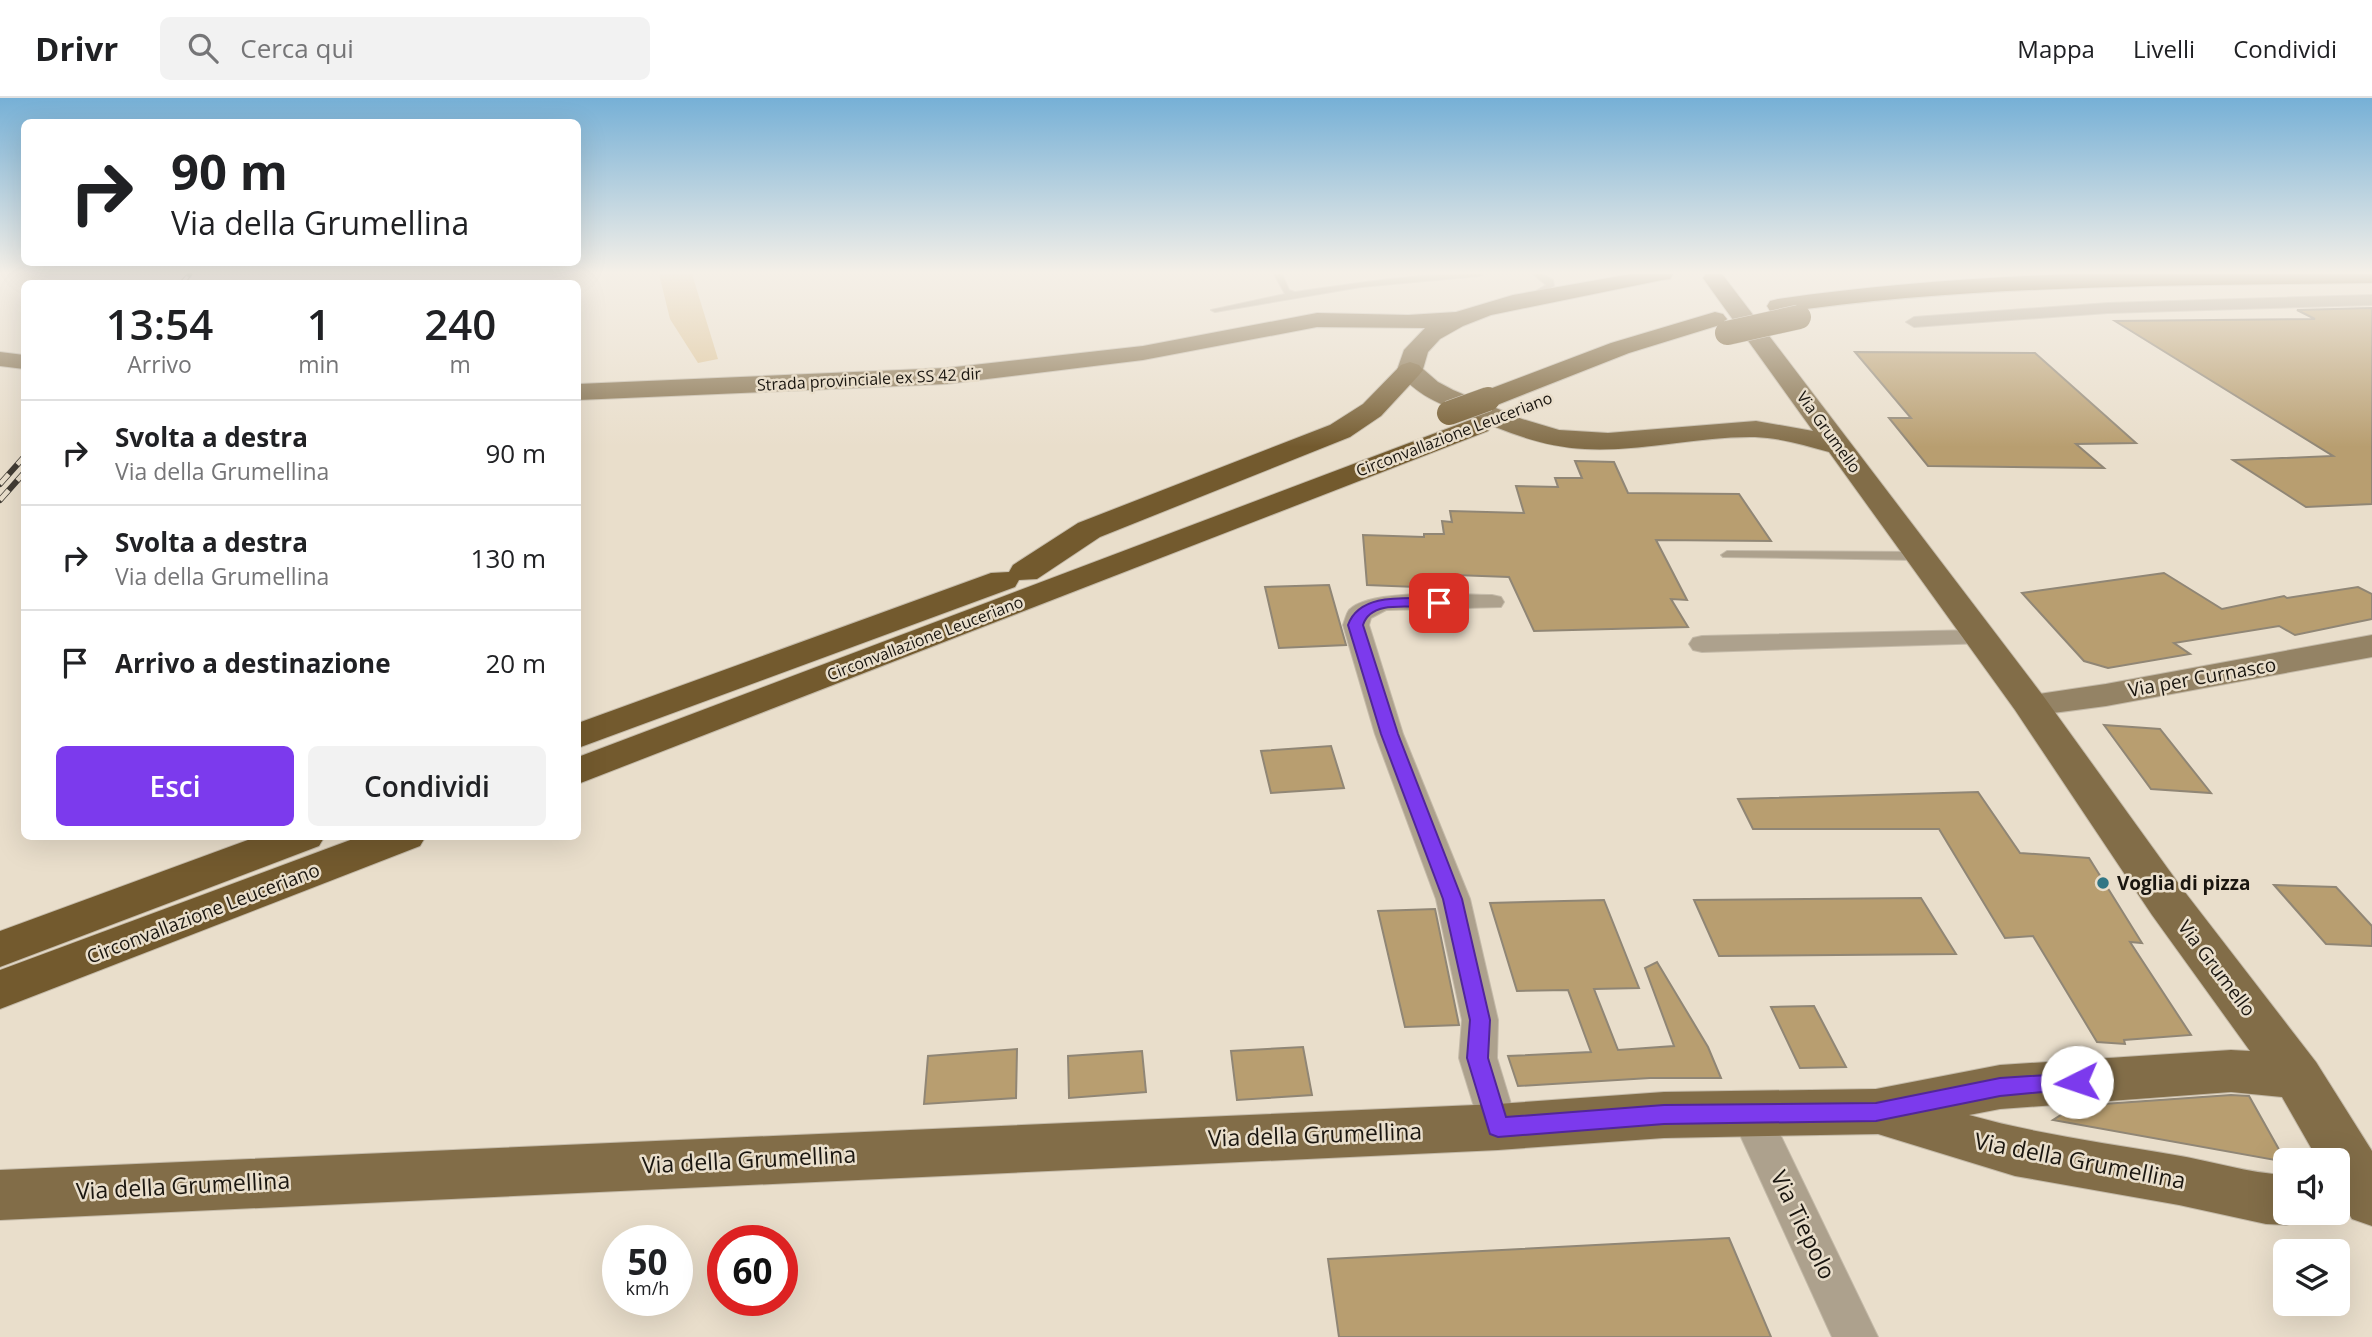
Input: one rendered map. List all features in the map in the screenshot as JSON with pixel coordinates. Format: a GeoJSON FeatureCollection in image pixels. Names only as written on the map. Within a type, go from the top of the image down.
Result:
{"type":"FeatureCollection","features":[{"type":"Feature","properties":{"kind":"highway","name":"Circonvallazione Leuceriano"},"geometry":{"type":"LineString","coordinates":[[581,770],[1483,412],[1620,348],[1694,332]]}},
{"type":"Feature","properties":{"kind":"highway","name":"Circonvallazione Leuceriano"},"geometry":{"type":"LineString","coordinates":[[581,735],[1449,414],[1514,411],[1665,353],[1709,332]]}},
{"type":"Feature","properties":{"kind":"highway"},"geometry":{"type":"LineString","coordinates":[[1025,572],[1089,530],[1340,431],[1372,410],[1413,361]]}},
{"type":"Feature","properties":{"kind":"highway","name":"Circonvallazione Leuceriano"},"geometry":{"type":"LineString","coordinates":[[0,949],[293,840]]}},
{"type":"Feature","properties":{"kind":"highway","name":"Circonvallazione Leuceriano"},"geometry":{"type":"LineString","coordinates":[[0,990],[395,840]]}},
{"type":"Feature","properties":{"kind":"highway"},"geometry":{"type":"LineString","coordinates":[[0,1010],[183,942],[251,895]]}},
{"type":"Feature","properties":{"kind":"main road","name":"Strada provinciale ex SS 42 dir"},"geometry":{"type":"LineString","coordinates":[[581,392],[900,380],[1143,354],[1257,332]]}},
{"type":"Feature","properties":{"kind":"main road","name":"Strada provinciale ex SS 42 dir"},"geometry":{"type":"LineString","coordinates":[[1396,332],[1413,361],[1417,380],[1442,395],[1522,428],[1559,438],[1609,441],[1756,429],[1793,434],[1840,446]]}},
{"type":"Feature","properties":{"kind":"main road"},"geometry":{"type":"LineString","coordinates":[[1413,361],[1429,338],[1440,332]]}},
{"type":"Feature","properties":{"kind":"main road","name":"Via Grumello"},"geometry":{"type":"LineString","coordinates":[[1756,332],[1979,638],[2031,705],[2168,902],[2298,1077],[2372,1202]]}},
{"type":"Feature","properties":{"kind":"main road"},"geometry":{"type":"LineString","coordinates":[[0,359],[21,362]]}},
{"type":"Feature","properties":{"kind":"main road","name":"Via della Grumellina"},"geometry":{"type":"LineString","coordinates":[[0,1195],[1498,1127],[1664,1115],[1876,1112],[2000,1087],[2231,1071],[2298,1077]]}},
{"type":"Feature","properties":{"kind":"main road","name":"Via della Grumellina"},"geometry":{"type":"LineString","coordinates":[[1876,1112],[2015,1152],[2273,1199]]}},
{"type":"Feature","properties":{"kind":"main road"},"geometry":{"type":"LineString","coordinates":[[2350,1202],[2372,1202]]}},
{"type":"Feature","properties":{"kind":"street"},"geometry":{"type":"LineString","coordinates":[[1492,602],[1386,603],[1370,607],[1359,614],[1356,625],[1390,734],[1452,899],[1480,1020],[1478,1058],[1498,1127]]}},
{"type":"Feature","properties":{"kind":"street"},"geometry":{"type":"LineString","coordinates":[[1702,644],[1979,638]]}},
{"type":"Feature","properties":{"kind":"street","name":"Via per Curnasco"},"geometry":{"type":"LineString","coordinates":[[2031,705],[2106,695],[2372,646]]}},
{"type":"Feature","properties":{"kind":"street","name":"Via Tiepolo"},"geometry":{"type":"LineString","coordinates":[[1750,1112],[1855,1337]]}},
{"type":"Feature","properties":{"kind":"lane"},"geometry":{"type":"LineString","coordinates":[[1727,555],[1919,556]]}},
{"type":"Feature","properties":{"kind":"shaded area"},"geometry":{"type":"Polygon","coordinates":[[[678,332],[710,332],[718,359],[698,363],[678,332]]]}},
{"type":"Feature","properties":{"kind":"building"},"geometry":{"type":"Polygon","coordinates":[[[2132,332],[2372,332],[2372,504],[2306,507],[2233,460],[2333,456],[2132,332]]]}},
{"type":"Feature","properties":{"kind":"building"},"geometry":{"type":"Polygon","coordinates":[[[1855,352],[2035,353],[2136,443],[2076,444],[2104,468],[1928,466],[1889,418],[1911,418],[1855,352]]]}},
{"type":"Feature","properties":{"kind":"building"},"geometry":{"type":"Polygon","coordinates":[[[1575,461],[1614,462],[1628,493],[1739,494],[1771,541],[1656,540],[1687,600],[1671,599],[1688,627],[1534,631],[1509,577],[1455,575],[1456,580],[1415,579],[1416,587],[1367,585],[1363,535],[1424,537],[1424,534],[1444,534],[1442,521],[1452,522],[1450,511],[1524,513],[1516,486],[1558,487],[1555,478],[1582,478],[1575,461]]]}},
{"type":"Feature","properties":{"kind":"building"},"geometry":{"type":"Polygon","coordinates":[[[2164,573],[2222,609],[2284,596],[2287,598],[2358,587],[2372,594],[2372,619],[2295,635],[2279,626],[2174,643],[2190,654],[2108,668],[2084,661],[2022,593],[2164,573]]]}},
{"type":"Feature","properties":{"kind":"building"},"geometry":{"type":"Polygon","coordinates":[[[1329,585],[1346,645],[1279,648],[1265,587],[1329,585]]]}},
{"type":"Feature","properties":{"kind":"building"},"geometry":{"type":"Polygon","coordinates":[[[2104,725],[2160,729],[2211,793],[2151,789],[2104,725]]]}},
{"type":"Feature","properties":{"kind":"building"},"geometry":{"type":"Polygon","coordinates":[[[1331,746],[1344,788],[1271,793],[1261,751],[1331,746]]]}},
{"type":"Feature","properties":{"kind":"building"},"geometry":{"type":"Polygon","coordinates":[[[1978,792],[2020,853],[2089,858],[2142,943],[2130,942],[2191,1035],[2124,1040],[2125,1044],[2097,1042],[2033,936],[2005,938],[1939,829],[1753,829],[1738,799],[1978,792]]]}},
{"type":"Feature","properties":{"kind":"building"},"geometry":{"type":"Polygon","coordinates":[[[2274,885],[2336,887],[2372,926],[2372,946],[2326,944],[2274,885]]]}},
{"type":"Feature","properties":{"kind":"building"},"geometry":{"type":"Polygon","coordinates":[[[1921,898],[1956,954],[1719,956],[1694,900],[1921,898]]]}},
{"type":"Feature","properties":{"kind":"building"},"geometry":{"type":"Polygon","coordinates":[[[1604,900],[1639,988],[1594,989],[1618,1050],[1674,1046],[1645,968],[1657,962],[1708,1047],[1721,1078],[1650,1078],[1518,1086],[1508,1056],[1591,1052],[1568,990],[1517,991],[1490,903],[1604,900]]]}},
{"type":"Feature","properties":{"kind":"building"},"geometry":{"type":"Polygon","coordinates":[[[1435,909],[1459,1025],[1405,1027],[1378,911],[1435,909]]]}},
{"type":"Feature","properties":{"kind":"building"},"geometry":{"type":"Polygon","coordinates":[[[1814,1006],[1846,1067],[1800,1068],[1771,1007],[1814,1006]]]}},
{"type":"Feature","properties":{"kind":"building"},"geometry":{"type":"Polygon","coordinates":[[[1303,1047],[1312,1095],[1237,1100],[1231,1051],[1303,1047]]]}},
{"type":"Feature","properties":{"kind":"building"},"geometry":{"type":"Polygon","coordinates":[[[1017,1049],[1016,1098],[924,1104],[928,1056],[1017,1049]]]}},
{"type":"Feature","properties":{"kind":"building"},"geometry":{"type":"Polygon","coordinates":[[[1142,1051],[1146,1092],[1069,1098],[1068,1056],[1142,1051]]]}},
{"type":"Feature","properties":{"kind":"building"},"geometry":{"type":"Polygon","coordinates":[[[2249,1096],[2278,1148],[2273,1148],[2273,1160],[2053,1120],[2075,1106],[2249,1096]]]}},
{"type":"Feature","properties":{"kind":"building"},"geometry":{"type":"Polygon","coordinates":[[[1729,1238],[1771,1337],[1339,1337],[1328,1259],[1729,1238]]]}},
{"type":"Feature","properties":{"kind":"railway"},"geometry":{"type":"LineString","coordinates":[[0,484],[21,460]]}},
{"type":"Feature","properties":{"kind":"railway"},"geometry":{"type":"LineString","coordinates":[[0,500],[21,476]]}},
{"type":"Feature","properties":{"kind":"place","name":"Voglia di pizza"},"geometry":{"type":"Point","coordinates":[2103,883]}},
{"type":"Feature","properties":{"kind":"route"},"geometry":{"type":"LineString","coordinates":[[1439,603],[1386,603],[1370,607],[1359,614],[1356,625],[1390,734],[1452,899],[1480,1020],[1478,1058],[1498,1127],[1664,1115],[1876,1112],[2000,1087],[2077,1082]]}}]}
